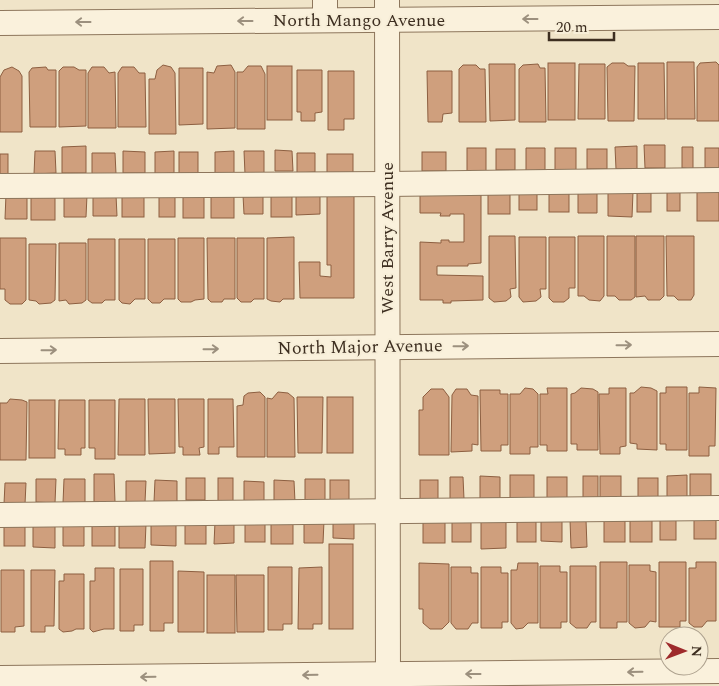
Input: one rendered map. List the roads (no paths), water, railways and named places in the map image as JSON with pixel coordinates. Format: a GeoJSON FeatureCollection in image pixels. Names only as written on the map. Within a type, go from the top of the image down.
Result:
{"type":"FeatureCollection","features":[{"type":"Feature","properties":{"kind":"street","name":"North Mango Avenue"},"geometry":{"type":"LineString","coordinates":[[0,23],[325,10],[719,17]]}},
{"type":"Feature","properties":{"kind":"street","name":"West Barry Avenue"},"geometry":{"type":"LineString","coordinates":[[387,10],[388,680]]}},
{"type":"Feature","properties":{"kind":"street"},"geometry":{"type":"LineString","coordinates":[[0,186],[719,180]]}},
{"type":"Feature","properties":{"kind":"street","name":"North Major Avenue"},"geometry":{"type":"LineString","coordinates":[[0,350],[719,344]]}},
{"type":"Feature","properties":{"kind":"street"},"geometry":{"type":"LineString","coordinates":[[0,514],[719,508]]}},
{"type":"Feature","properties":{"kind":"street"},"geometry":{"type":"LineString","coordinates":[[0,678],[388,680],[719,671]]}}]}
